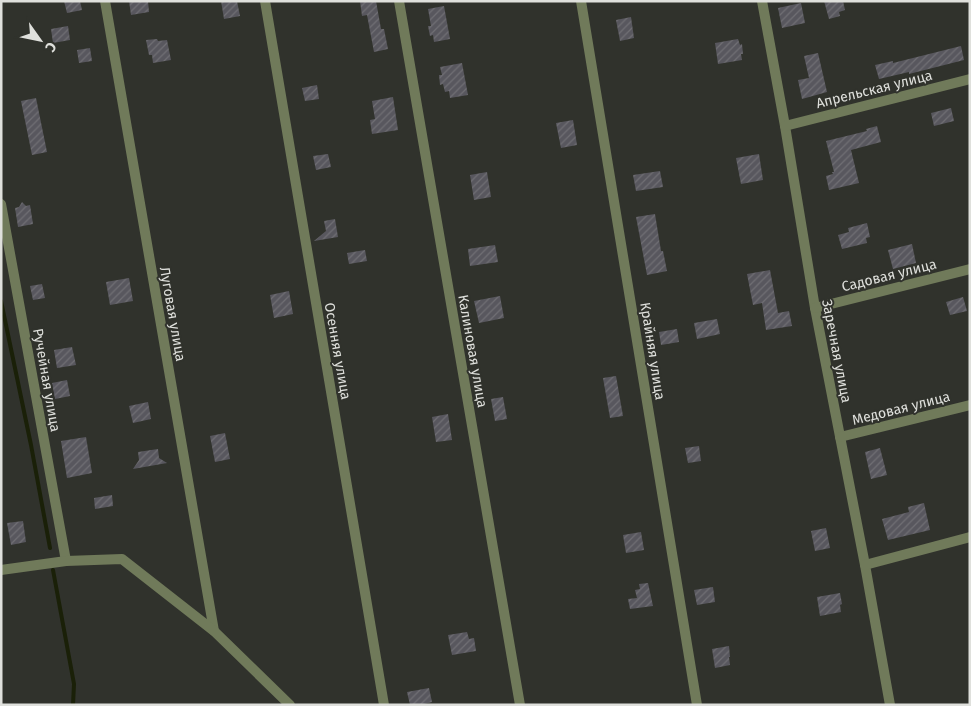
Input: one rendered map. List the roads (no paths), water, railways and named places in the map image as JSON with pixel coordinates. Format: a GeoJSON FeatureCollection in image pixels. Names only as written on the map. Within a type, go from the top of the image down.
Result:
{"type":"FeatureCollection","features":[{"type":"Feature","properties":{"kind":"street","name":"Луговая улица"},"geometry":{"type":"LineString","coordinates":[[105,1],[214,631]]}},
{"type":"Feature","properties":{"kind":"street","name":"Осенняя улица"},"geometry":{"type":"LineString","coordinates":[[266,1],[384,705]]}},
{"type":"Feature","properties":{"kind":"street","name":"Калиновая улица"},"geometry":{"type":"LineString","coordinates":[[400,1],[520,705]]}},
{"type":"Feature","properties":{"kind":"street","name":"Крайняя улица"},"geometry":{"type":"LineString","coordinates":[[581,1],[697,705]]}},
{"type":"Feature","properties":{"kind":"street","name":"Заречная улица"},"geometry":{"type":"LineString","coordinates":[[762,1],[785,126],[814,308],[865,565],[890,705]]}},
{"type":"Feature","properties":{"kind":"street","name":"Апрельская улица"},"geometry":{"type":"LineString","coordinates":[[785,126],[970,79]]}},
{"type":"Feature","properties":{"kind":"street","name":"Ручейная улица"},"geometry":{"type":"LineString","coordinates":[[1,204],[66,561]]}},
{"type":"Feature","properties":{"kind":"street","name":"Садовая улица"},"geometry":{"type":"LineString","coordinates":[[814,308],[970,269]]}},
{"type":"Feature","properties":{"kind":"street","name":"Медовая улица"},"geometry":{"type":"LineString","coordinates":[[840,437],[970,404]]}},
{"type":"Feature","properties":{"kind":"street"},"geometry":{"type":"LineString","coordinates":[[865,565],[970,537]]}},
{"type":"Feature","properties":{"kind":"street"},"geometry":{"type":"LineString","coordinates":[[1,570],[66,561],[122,559],[214,631],[290,705]]}},
{"type":"Feature","properties":{"kind":"waterway"},"geometry":{"type":"LineString","coordinates":[[1,301],[50,548]]}},
{"type":"Feature","properties":{"kind":"waterway"},"geometry":{"type":"LineString","coordinates":[[53,570],[74,684],[73,705]]}}]}
